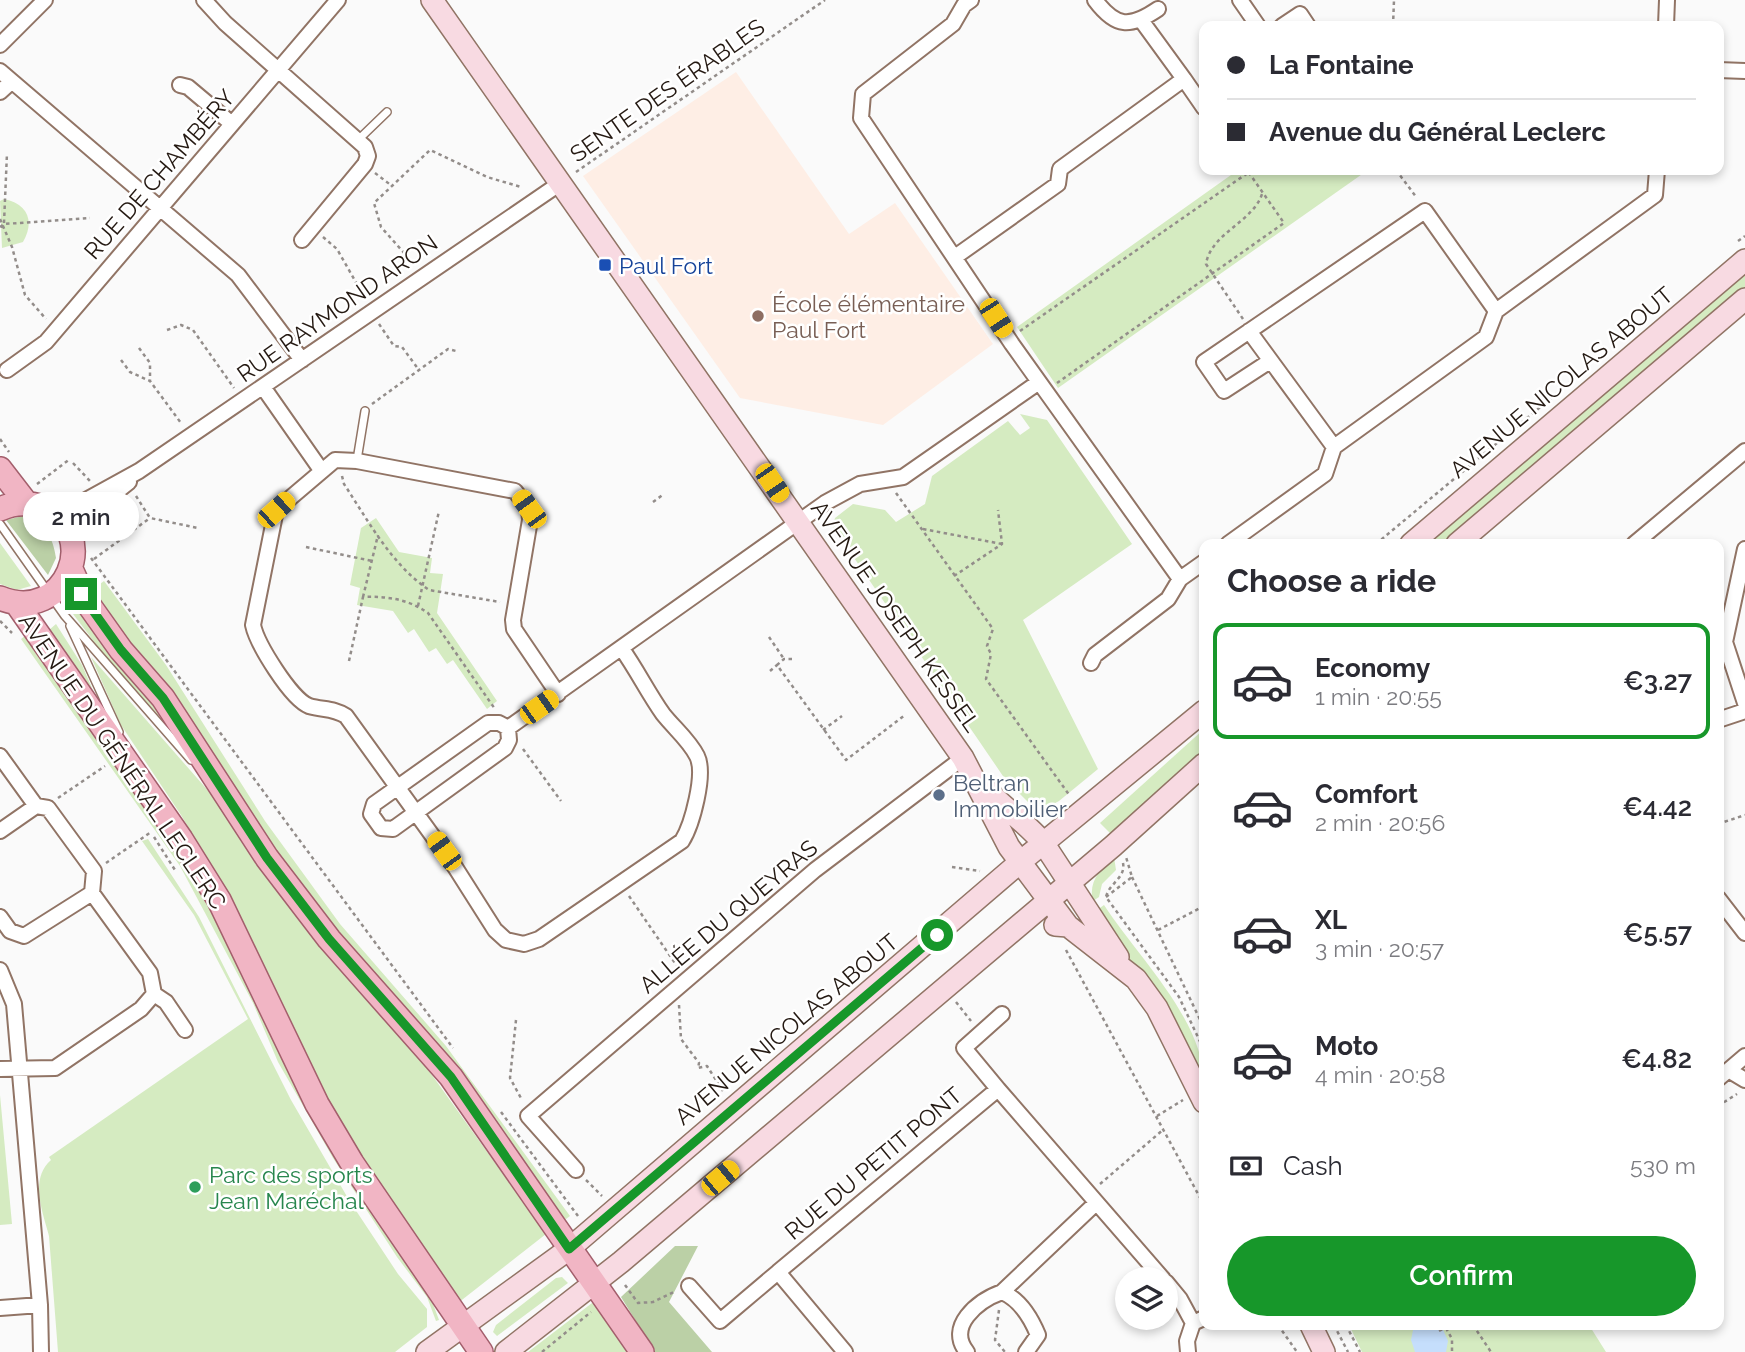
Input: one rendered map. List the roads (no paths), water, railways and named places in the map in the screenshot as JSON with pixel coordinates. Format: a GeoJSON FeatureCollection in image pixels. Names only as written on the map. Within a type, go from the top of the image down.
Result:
{"type":"FeatureCollection","features":[{"type":"Feature","properties":{"kind":"main road","name":"AVENUE JOSEPH KESSEL"},"geometry":{"type":"LineString","coordinates":[[432,0],[964,758],[1019,863],[1047,902],[1064,936]]}},
{"type":"Feature","properties":{"kind":"main road","name":"AVENUE NICOLAS ABOUT"},"geometry":{"type":"LineString","coordinates":[[1416,539],[1740,252]]}},
{"type":"Feature","properties":{"kind":"main road"},"geometry":{"type":"LineString","coordinates":[[1463,539],[1745,299]]}},
{"type":"Feature","properties":{"kind":"main road"},"geometry":{"type":"LineString","coordinates":[[0,469],[37,499],[68,531],[79,558],[84,598],[121,650],[163,698],[267,858],[329,939],[451,1077],[642,1352]]}},
{"type":"Feature","properties":{"kind":"main road"},"geometry":{"type":"LineString","coordinates":[[0,509],[37,499]]}},
{"type":"Feature","properties":{"kind":"main road"},"geometry":{"type":"LineString","coordinates":[[8,601],[29,604],[51,596],[63,584],[79,558]]}},
{"type":"Feature","properties":{"kind":"main road","name":"AVENUE DU GÉNÉRAL LECLERC"},"geometry":{"type":"LineString","coordinates":[[8,601],[181,839],[219,900],[317,1104],[352,1163],[481,1352]]}},
{"type":"Feature","properties":{"kind":"main road","name":"AVENUE NICOLAS ABOUT"},"geometry":{"type":"LineString","coordinates":[[427,1352],[569,1249],[1019,863],[1199,715]]}},
{"type":"Feature","properties":{"kind":"main road"},"geometry":{"type":"LineString","coordinates":[[506,1352],[594,1283],[1047,902],[1199,769]]}},
{"type":"Feature","properties":{"kind":"main road","name":"AVENUE JOSEPH KESSEL"},"geometry":{"type":"LineString","coordinates":[[978,781],[1013,816],[1031,828],[1044,844],[1071,881],[1122,965]]}},
{"type":"Feature","properties":{"kind":"main road"},"geometry":{"type":"LineString","coordinates":[[1025,920],[1122,965],[1157,1008],[1199,1092]]}},
{"type":"Feature","properties":{"kind":"main road"},"geometry":{"type":"LineString","coordinates":[[1313,1330],[1324,1352]]}},
{"type":"Feature","properties":{"kind":"street"},"geometry":{"type":"LineString","coordinates":[[0,45],[45,0]]}},
{"type":"Feature","properties":{"kind":"street"},"geometry":{"type":"LineString","coordinates":[[204,0],[277,72],[359,139],[368,156],[365,164],[302,240]]}},
{"type":"Feature","properties":{"kind":"street","name":"RUE DE CHAMBÉRY"},"geometry":{"type":"LineString","coordinates":[[7,370],[46,342],[338,0]]}},
{"type":"Feature","properties":{"kind":"street"},"geometry":{"type":"LineString","coordinates":[[971,0],[964,5],[953,24],[863,94],[861,118],[1009,339],[1180,579]]}},
{"type":"Feature","properties":{"kind":"street"},"geometry":{"type":"LineString","coordinates":[[1096,0],[1107,15],[1121,23],[1141,20],[1158,9]]}},
{"type":"Feature","properties":{"kind":"street"},"geometry":{"type":"LineString","coordinates":[[1240,0],[1255,21]]}},
{"type":"Feature","properties":{"kind":"street"},"geometry":{"type":"LineString","coordinates":[[1666,21],[1667,0]]}},
{"type":"Feature","properties":{"kind":"street"},"geometry":{"type":"LineString","coordinates":[[1290,21],[1300,14],[1305,21]]}},
{"type":"Feature","properties":{"kind":"street"},"geometry":{"type":"LineString","coordinates":[[1141,20],[1199,101]]}},
{"type":"Feature","properties":{"kind":"street"},"geometry":{"type":"LineString","coordinates":[[1724,69],[1745,71]]}},
{"type":"Feature","properties":{"kind":"street"},"geometry":{"type":"LineString","coordinates":[[0,71],[6,87],[159,208],[238,275],[302,360]]}},
{"type":"Feature","properties":{"kind":"street"},"geometry":{"type":"LineString","coordinates":[[955,257],[1058,184],[1060,169],[1184,79]]}},
{"type":"Feature","properties":{"kind":"street"},"geometry":{"type":"LineString","coordinates":[[180,85],[188,87],[232,124]]}},
{"type":"Feature","properties":{"kind":"street"},"geometry":{"type":"LineString","coordinates":[[1235,539],[1325,474],[1334,447],[1486,337],[1496,311],[1656,195],[1657,175]]}},
{"type":"Feature","properties":{"kind":"street","name":"RUE RAYMOND ARON"},"geometry":{"type":"LineString","coordinates":[[37,499],[70,509],[139,471],[562,182]]}},
{"type":"Feature","properties":{"kind":"street"},"geometry":{"type":"LineString","coordinates":[[1270,360],[1224,391],[1204,362],[1425,211],[1496,311]]}},
{"type":"Feature","properties":{"kind":"street"},"geometry":{"type":"LineString","coordinates":[[1249,331],[1334,447]]}},
{"type":"Feature","properties":{"kind":"street"},"geometry":{"type":"LineString","coordinates":[[508,728],[798,521],[860,484],[903,477],[1039,382]]}},
{"type":"Feature","properties":{"kind":"street"},"geometry":{"type":"LineString","coordinates":[[262,387],[321,470]]}},
{"type":"Feature","properties":{"kind":"street"},"geometry":{"type":"LineString","coordinates":[[1640,539],[1745,451]]}},
{"type":"Feature","properties":{"kind":"street"},"geometry":{"type":"LineString","coordinates":[[558,694],[514,629],[515,604],[530,520],[529,509],[515,491],[356,461],[335,460],[276,510],[253,625],[256,640],[297,698],[308,706],[337,710],[346,716],[456,867],[495,930],[506,940],[524,944],[539,939],[622,885],[682,841],[689,829],[700,773],[699,758],[676,726],[665,716],[622,649]]}},
{"type":"Feature","properties":{"kind":"street","name":"RUE RAYMOND ARON"},"geometry":{"type":"LineString","coordinates":[[79,558],[80,521],[136,478],[139,471]]}},
{"type":"Feature","properties":{"kind":"street"},"geometry":{"type":"LineString","coordinates":[[1745,549],[1726,642],[1745,703]]}},
{"type":"Feature","properties":{"kind":"street"},"geometry":{"type":"LineString","coordinates":[[1091,663],[1094,655],[1168,599],[1180,579],[1199,566]]}},
{"type":"Feature","properties":{"kind":"street"},"geometry":{"type":"LineString","coordinates":[[1724,718],[1745,711]]}},
{"type":"Feature","properties":{"kind":"street"},"geometry":{"type":"LineString","coordinates":[[488,723],[499,723],[508,728],[509,740],[505,748],[393,829],[381,828],[371,814],[374,804],[488,723]]}},
{"type":"Feature","properties":{"kind":"street"},"geometry":{"type":"LineString","coordinates":[[0,756],[94,871],[92,893],[150,973],[154,994],[166,1002],[185,1030]]}},
{"type":"Feature","properties":{"kind":"street","name":"ALLÉE DU QUEYRAS"},"geometry":{"type":"LineString","coordinates":[[576,1170],[528,1116],[816,870],[964,758]]}},
{"type":"Feature","properties":{"kind":"street"},"geometry":{"type":"LineString","coordinates":[[0,831],[42,807]]}},
{"type":"Feature","properties":{"kind":"street"},"geometry":{"type":"LineString","coordinates":[[0,918],[10,931],[24,936],[92,893]]}},
{"type":"Feature","properties":{"kind":"street"},"geometry":{"type":"LineString","coordinates":[[1724,906],[1745,933]]}},
{"type":"Feature","properties":{"kind":"street"},"geometry":{"type":"LineString","coordinates":[[0,970],[14,1004],[40,1305],[41,1352]]}},
{"type":"Feature","properties":{"kind":"street"},"geometry":{"type":"LineString","coordinates":[[0,1069],[55,1068],[141,1009],[154,994]]}},
{"type":"Feature","properties":{"kind":"street","name":"RUE DU PETIT PONT"},"geometry":{"type":"LineString","coordinates":[[1002,1014],[964,1048],[1152,1267]]}},
{"type":"Feature","properties":{"kind":"street"},"geometry":{"type":"LineString","coordinates":[[1724,1075],[1745,1056]]}},
{"type":"Feature","properties":{"kind":"street"},"geometry":{"type":"LineString","coordinates":[[1724,1075],[1745,1080]]}},
{"type":"Feature","properties":{"kind":"street","name":"RUE DU PETIT PONT"},"geometry":{"type":"LineString","coordinates":[[689,1286],[720,1321],[998,1089]]}},
{"type":"Feature","properties":{"kind":"street"},"geometry":{"type":"LineString","coordinates":[[967,1352],[960,1343],[958,1331],[962,1322],[989,1296],[1002,1292],[1092,1198]]}},
{"type":"Feature","properties":{"kind":"street","name":"RUE DU PETIT PONT"},"geometry":{"type":"LineString","coordinates":[[778,1272],[845,1352]]}},
{"type":"Feature","properties":{"kind":"street"},"geometry":{"type":"LineString","coordinates":[[1002,1292],[1010,1295],[1038,1335],[1026,1352]]}},
{"type":"Feature","properties":{"kind":"street","name":"RUE DU PETIT PONT"},"geometry":{"type":"LineString","coordinates":[[1178,1297],[1198,1321],[1187,1341],[1188,1352]]}},
{"type":"Feature","properties":{"kind":"street"},"geometry":{"type":"LineString","coordinates":[[0,1308],[40,1305]]}},
{"type":"Feature","properties":{"kind":"lane"},"geometry":{"type":"LineString","coordinates":[[359,139],[387,112]]}},
{"type":"Feature","properties":{"kind":"lane"},"geometry":{"type":"LineString","coordinates":[[356,461],[365,411]]}},
{"type":"Feature","properties":{"kind":"lane"},"geometry":{"type":"LineString","coordinates":[[0,524],[65,616],[231,803]]}},
{"type":"Feature","properties":{"kind":"lane"},"geometry":{"type":"LineString","coordinates":[[65,616],[125,741]]}},
{"type":"Feature","properties":{"kind":"lane"},"geometry":{"type":"LineString","coordinates":[[140,763],[178,820],[181,839]]}},
{"type":"Feature","properties":{"kind":"water"},"geometry":{"type":"Polygon","coordinates":[[[1413,1330],[1443,1330],[1448,1341],[1446,1352],[1415,1352],[1411,1340],[1413,1330]]]}},
{"type":"Feature","properties":{"kind":"place","name":"Paul Fort"},"geometry":{"type":"Point","coordinates":[605,265]}},
{"type":"Feature","properties":{"kind":"place","name":"École élémentaire Paul Fort"},"geometry":{"type":"Point","coordinates":[758,316]}},
{"type":"Feature","properties":{"kind":"place","name":"Beltran Immobilier"},"geometry":{"type":"Point","coordinates":[939,795]}},
{"type":"Feature","properties":{"kind":"place","name":"Parc des sports Jean Maréchal"},"geometry":{"type":"Point","coordinates":[195,1187]}}]}
